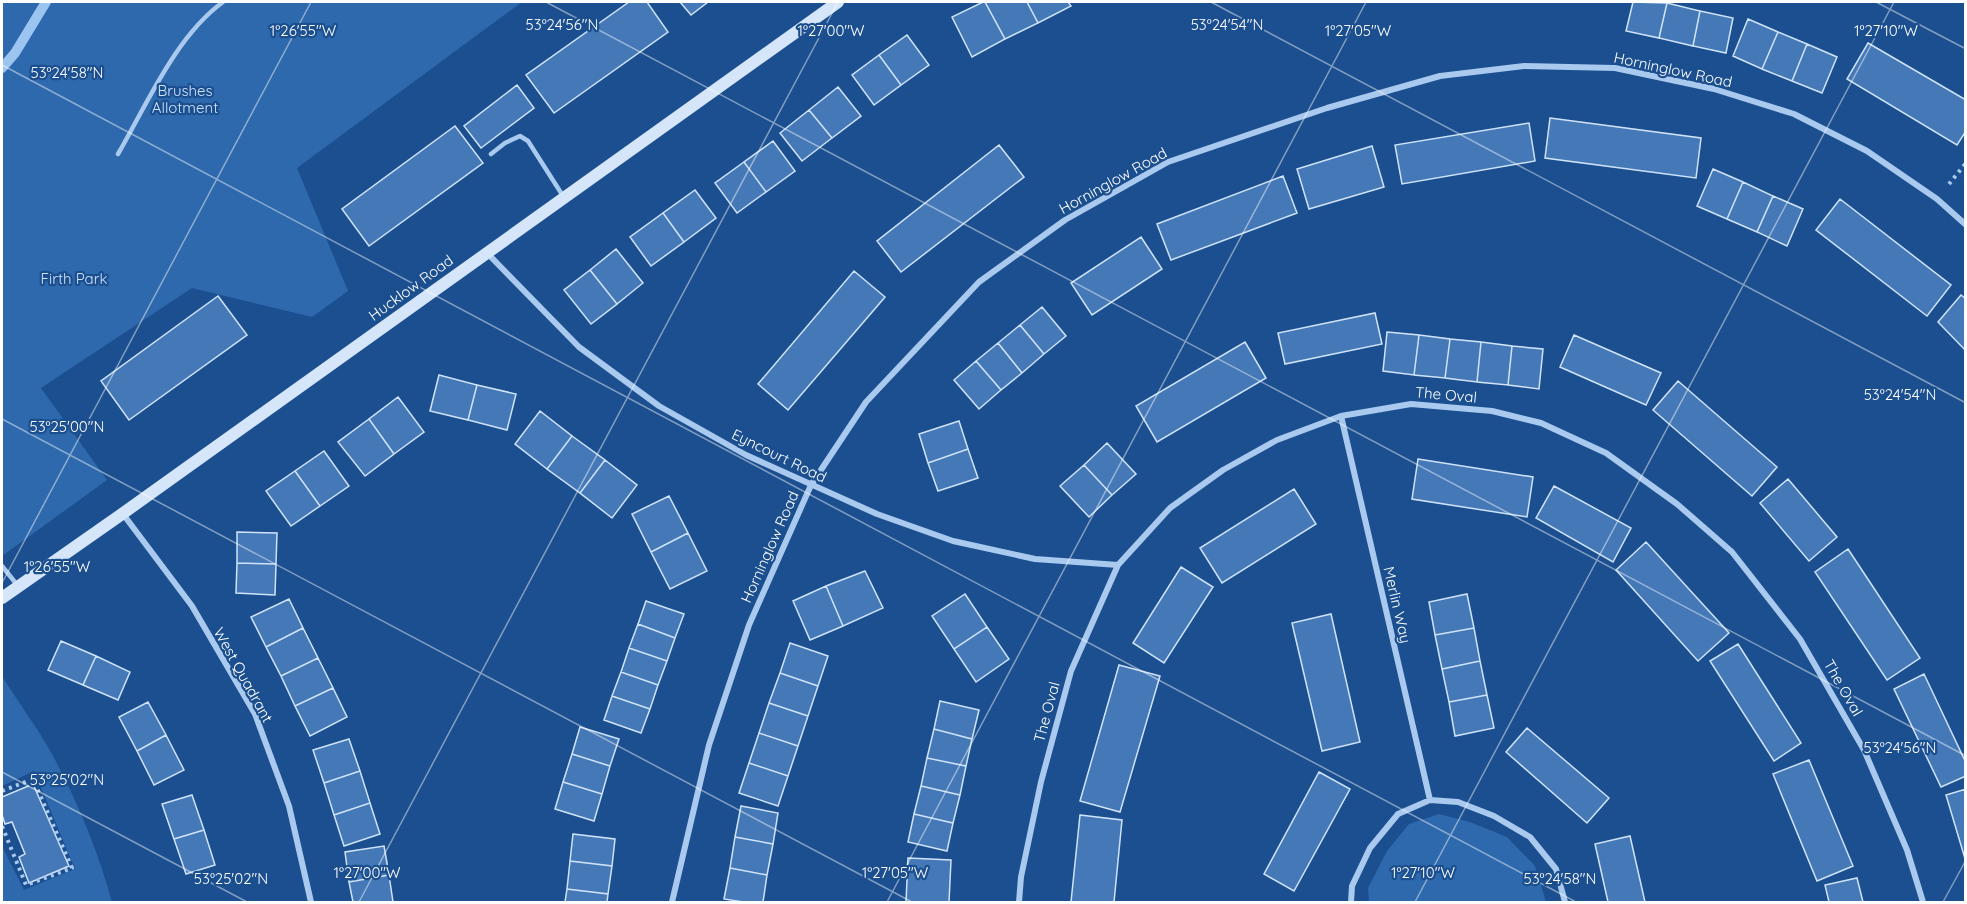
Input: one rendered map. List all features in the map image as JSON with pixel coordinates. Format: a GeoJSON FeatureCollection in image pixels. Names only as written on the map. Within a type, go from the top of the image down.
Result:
{"type":"FeatureCollection","features":[{"type":"Feature","properties":{"kind":"street","name":"Hucklow Road"},"geometry":{"type":"LineString","coordinates":[[2,598],[838,2]]}},
{"type":"Feature","properties":{"kind":"street","name":"Horninglow Road"},"geometry":{"type":"LineString","coordinates":[[672,903],[713,735],[749,626],[811,484],[866,402],[979,282],[1065,220],[1168,162],[1327,108],[1440,76],[1524,66],[1615,68],[1714,89],[1794,114],[1867,151],[1937,198],[1965,225]]}},
{"type":"Feature","properties":{"kind":"street","name":"Eyncourt Road"},"geometry":{"type":"LineString","coordinates":[[486,252],[579,347],[659,406],[746,455],[877,514],[953,541],[1035,558],[1118,564]]}},
{"type":"Feature","properties":{"kind":"street","name":"The Oval"},"geometry":{"type":"LineString","coordinates":[[1020,903],[1021,877],[1041,782],[1071,671],[1118,564],[1170,508],[1223,470],[1276,440],[1341,416],[1411,404],[1492,411],[1541,423],[1606,453],[1677,504],[1732,552],[1800,639],[1864,750],[1907,850],[1923,903]]}},
{"type":"Feature","properties":{"kind":"street","name":"Merlin Way"},"geometry":{"type":"LineString","coordinates":[[1341,416],[1430,800]]}},
{"type":"Feature","properties":{"kind":"street","name":"West Quadrant"},"geometry":{"type":"LineString","coordinates":[[122,514],[192,606],[255,714],[290,806],[311,903]]}},
{"type":"Feature","properties":{"kind":"street"},"geometry":{"type":"LineString","coordinates":[[1352,903],[1352,886],[1370,848],[1398,814],[1430,800],[1458,802],[1494,816],[1530,837],[1556,869],[1565,903]]}},
{"type":"Feature","properties":{"kind":"lane"},"geometry":{"type":"LineString","coordinates":[[118,154],[180,46],[206,14],[223,2]]}},
{"type":"Feature","properties":{"kind":"lane"},"geometry":{"type":"LineString","coordinates":[[491,154],[505,143],[520,136],[528,141],[564,197]]}},
{"type":"Feature","properties":{"kind":"lane"},"geometry":{"type":"LineString","coordinates":[[2,566],[18,586]]}},
{"type":"Feature","properties":{"kind":"path"},"geometry":{"type":"LineString","coordinates":[[2,791],[33,779],[72,868],[26,885],[2,826]]}},
{"type":"Feature","properties":{"kind":"path"},"geometry":{"type":"LineString","coordinates":[[2,846],[9,843]]}},
{"type":"Feature","properties":{"kind":"green space"},"geometry":{"type":"Polygon","coordinates":[[[2,2],[522,2],[297,168],[348,291],[312,317],[192,288],[41,388],[107,480],[2,556],[2,2]]]}},
{"type":"Feature","properties":{"kind":"green space"},"geometry":{"type":"Polygon","coordinates":[[[2,676],[46,744],[70,789],[86,826],[112,902],[2,902],[3,848],[24,890],[75,869],[34,771],[2,786],[2,676]]]}},
{"type":"Feature","properties":{"kind":"green space"},"geometry":{"type":"Polygon","coordinates":[[[1439,814],[1470,822],[1507,837],[1535,866],[1546,902],[1369,902],[1368,888],[1387,851],[1409,824],[1439,814]]]}},
{"type":"Feature","properties":{"kind":"building"},"geometry":{"type":"Polygon","coordinates":[[[629,2],[647,2],[668,32],[554,113],[526,75],[629,2]]]}},
{"type":"Feature","properties":{"kind":"building"},"geometry":{"type":"Polygon","coordinates":[[[680,2],[708,2],[691,15],[680,2]]]}},
{"type":"Feature","properties":{"kind":"building"},"geometry":{"type":"Polygon","coordinates":[[[983,2],[1005,39],[972,57],[952,17],[983,2]]]}},
{"type":"Feature","properties":{"kind":"building"},"geometry":{"type":"Polygon","coordinates":[[[985,2],[1027,2],[1038,23],[1005,39],[985,2]]]}},
{"type":"Feature","properties":{"kind":"building"},"geometry":{"type":"Polygon","coordinates":[[[1027,2],[1068,2],[1071,6],[1038,23],[1027,2]]]}},
{"type":"Feature","properties":{"kind":"building"},"geometry":{"type":"Polygon","coordinates":[[[1633,2],[1667,3],[1659,38],[1626,31],[1633,2]]]}},
{"type":"Feature","properties":{"kind":"building"},"geometry":{"type":"Polygon","coordinates":[[[1667,3],[1700,11],[1693,46],[1659,38],[1667,3]]]}},
{"type":"Feature","properties":{"kind":"building"},"geometry":{"type":"Polygon","coordinates":[[[1700,11],[1733,18],[1726,53],[1693,46],[1700,11]]]}},
{"type":"Feature","properties":{"kind":"building"},"geometry":{"type":"Polygon","coordinates":[[[1748,19],[1778,32],[1762,69],[1733,56],[1748,19]]]}},
{"type":"Feature","properties":{"kind":"building"},"geometry":{"type":"Polygon","coordinates":[[[1778,32],[1807,44],[1792,81],[1762,69],[1778,32]]]}},
{"type":"Feature","properties":{"kind":"building"},"geometry":{"type":"Polygon","coordinates":[[[907,35],[929,65],[901,85],[879,55],[907,35]]]}},
{"type":"Feature","properties":{"kind":"building"},"geometry":{"type":"Polygon","coordinates":[[[1868,43],[1966,100],[1966,131],[1957,145],[1847,79],[1868,43]]]}},
{"type":"Feature","properties":{"kind":"building"},"geometry":{"type":"Polygon","coordinates":[[[1807,44],[1837,57],[1822,93],[1792,81],[1807,44]]]}},
{"type":"Feature","properties":{"kind":"building"},"geometry":{"type":"Polygon","coordinates":[[[879,55],[901,85],[874,105],[852,75],[879,55]]]}},
{"type":"Feature","properties":{"kind":"building"},"geometry":{"type":"Polygon","coordinates":[[[517,85],[534,108],[481,148],[464,126],[517,85]]]}},
{"type":"Feature","properties":{"kind":"building"},"geometry":{"type":"Polygon","coordinates":[[[838,87],[861,116],[832,138],[809,110],[838,87]]]}},
{"type":"Feature","properties":{"kind":"building"},"geometry":{"type":"Polygon","coordinates":[[[809,110],[832,138],[802,161],[780,133],[809,110]]]}},
{"type":"Feature","properties":{"kind":"building"},"geometry":{"type":"Polygon","coordinates":[[[1550,118],[1701,138],[1696,178],[1545,158],[1550,118]]]}},
{"type":"Feature","properties":{"kind":"building"},"geometry":{"type":"Polygon","coordinates":[[[1529,123],[1535,161],[1402,184],[1395,145],[1529,123]]]}},
{"type":"Feature","properties":{"kind":"building"},"geometry":{"type":"Polygon","coordinates":[[[455,126],[483,163],[369,246],[342,209],[455,126]]]}},
{"type":"Feature","properties":{"kind":"building"},"geometry":{"type":"Polygon","coordinates":[[[773,141],[795,171],[766,192],[744,162],[773,141]]]}},
{"type":"Feature","properties":{"kind":"building"},"geometry":{"type":"Polygon","coordinates":[[[999,145],[1024,177],[901,272],[877,241],[999,145]]]}},
{"type":"Feature","properties":{"kind":"building"},"geometry":{"type":"Polygon","coordinates":[[[1372,146],[1384,187],[1309,209],[1297,169],[1372,146]]]}},
{"type":"Feature","properties":{"kind":"building"},"geometry":{"type":"Polygon","coordinates":[[[744,162],[766,192],[737,213],[715,183],[744,162]]]}},
{"type":"Feature","properties":{"kind":"building"},"geometry":{"type":"Polygon","coordinates":[[[1713,169],[1743,182],[1727,219],[1697,206],[1713,169]]]}},
{"type":"Feature","properties":{"kind":"building"},"geometry":{"type":"Polygon","coordinates":[[[1283,176],[1297,213],[1171,260],[1157,224],[1283,176]]]}},
{"type":"Feature","properties":{"kind":"building"},"geometry":{"type":"Polygon","coordinates":[[[1743,182],[1773,196],[1757,232],[1727,219],[1743,182]]]}},
{"type":"Feature","properties":{"kind":"building"},"geometry":{"type":"Polygon","coordinates":[[[695,190],[716,218],[684,242],[663,213],[695,190]]]}},
{"type":"Feature","properties":{"kind":"building"},"geometry":{"type":"Polygon","coordinates":[[[1773,196],[1803,209],[1787,246],[1757,232],[1773,196]]]}},
{"type":"Feature","properties":{"kind":"building"},"geometry":{"type":"Polygon","coordinates":[[[1840,199],[1951,285],[1927,316],[1816,230],[1840,199]]]}},
{"type":"Feature","properties":{"kind":"building"},"geometry":{"type":"Polygon","coordinates":[[[663,213],[684,242],[651,266],[630,237],[663,213]]]}},
{"type":"Feature","properties":{"kind":"building"},"geometry":{"type":"Polygon","coordinates":[[[1141,237],[1162,269],[1092,315],[1071,283],[1141,237]]]}},
{"type":"Feature","properties":{"kind":"building"},"geometry":{"type":"Polygon","coordinates":[[[616,249],[643,283],[617,304],[590,270],[616,249]]]}},
{"type":"Feature","properties":{"kind":"building"},"geometry":{"type":"Polygon","coordinates":[[[590,270],[617,304],[591,324],[564,290],[590,270]]]}},
{"type":"Feature","properties":{"kind":"building"},"geometry":{"type":"Polygon","coordinates":[[[854,271],[885,297],[788,410],[758,384],[854,271]]]}},
{"type":"Feature","properties":{"kind":"building"},"geometry":{"type":"Polygon","coordinates":[[[1961,295],[1966,299],[1966,351],[1938,322],[1961,295]]]}},
{"type":"Feature","properties":{"kind":"building"},"geometry":{"type":"Polygon","coordinates":[[[218,296],[247,335],[129,420],[101,381],[218,296]]]}},
{"type":"Feature","properties":{"kind":"building"},"geometry":{"type":"Polygon","coordinates":[[[1042,307],[1066,336],[1044,354],[1020,325],[1042,307]]]}},
{"type":"Feature","properties":{"kind":"building"},"geometry":{"type":"Polygon","coordinates":[[[1375,313],[1382,344],[1285,364],[1278,333],[1375,313]]]}},
{"type":"Feature","properties":{"kind":"building"},"geometry":{"type":"Polygon","coordinates":[[[1020,325],[1044,354],[1022,373],[998,343],[1020,325]]]}},
{"type":"Feature","properties":{"kind":"building"},"geometry":{"type":"Polygon","coordinates":[[[1387,332],[1419,335],[1414,375],[1383,371],[1387,332]]]}},
{"type":"Feature","properties":{"kind":"building"},"geometry":{"type":"Polygon","coordinates":[[[1419,335],[1450,339],[1445,378],[1414,375],[1419,335]]]}},
{"type":"Feature","properties":{"kind":"building"},"geometry":{"type":"Polygon","coordinates":[[[1574,335],[1661,373],[1646,405],[1560,367],[1574,335]]]}},
{"type":"Feature","properties":{"kind":"building"},"geometry":{"type":"Polygon","coordinates":[[[1450,339],[1481,342],[1477,382],[1445,378],[1450,339]]]}},
{"type":"Feature","properties":{"kind":"building"},"geometry":{"type":"Polygon","coordinates":[[[1245,342],[1266,378],[1157,442],[1136,406],[1245,342]]]}},
{"type":"Feature","properties":{"kind":"building"},"geometry":{"type":"Polygon","coordinates":[[[1481,342],[1512,346],[1508,385],[1477,382],[1481,342]]]}},
{"type":"Feature","properties":{"kind":"building"},"geometry":{"type":"Polygon","coordinates":[[[998,343],[1022,373],[1001,390],[976,361],[998,343]]]}},
{"type":"Feature","properties":{"kind":"building"},"geometry":{"type":"Polygon","coordinates":[[[1512,346],[1543,349],[1539,389],[1508,385],[1512,346]]]}},
{"type":"Feature","properties":{"kind":"building"},"geometry":{"type":"Polygon","coordinates":[[[976,361],[1001,390],[979,409],[954,380],[976,361]]]}},
{"type":"Feature","properties":{"kind":"building"},"geometry":{"type":"Polygon","coordinates":[[[439,375],[477,385],[468,420],[430,411],[439,375]]]}},
{"type":"Feature","properties":{"kind":"building"},"geometry":{"type":"Polygon","coordinates":[[[1678,381],[1777,467],[1752,496],[1653,410],[1678,381]]]}},
{"type":"Feature","properties":{"kind":"building"},"geometry":{"type":"Polygon","coordinates":[[[477,385],[516,394],[507,430],[468,420],[477,385]]]}},
{"type":"Feature","properties":{"kind":"building"},"geometry":{"type":"Polygon","coordinates":[[[398,397],[424,432],[394,454],[369,419],[398,397]]]}},
{"type":"Feature","properties":{"kind":"building"},"geometry":{"type":"Polygon","coordinates":[[[540,411],[572,436],[547,469],[515,444],[540,411]]]}},
{"type":"Feature","properties":{"kind":"building"},"geometry":{"type":"Polygon","coordinates":[[[369,419],[394,454],[365,476],[338,442],[369,419]]]}},
{"type":"Feature","properties":{"kind":"building"},"geometry":{"type":"Polygon","coordinates":[[[959,421],[968,449],[928,463],[919,434],[959,421]]]}},
{"type":"Feature","properties":{"kind":"building"},"geometry":{"type":"Polygon","coordinates":[[[572,436],[605,460],[580,493],[547,469],[572,436]]]}},
{"type":"Feature","properties":{"kind":"building"},"geometry":{"type":"Polygon","coordinates":[[[1107,443],[1136,474],[1112,495],[1084,465],[1107,443]]]}},
{"type":"Feature","properties":{"kind":"building"},"geometry":{"type":"Polygon","coordinates":[[[968,449],[978,478],[938,491],[928,463],[968,449]]]}},
{"type":"Feature","properties":{"kind":"building"},"geometry":{"type":"Polygon","coordinates":[[[324,451],[349,486],[320,506],[295,471],[324,451]]]}},
{"type":"Feature","properties":{"kind":"building"},"geometry":{"type":"Polygon","coordinates":[[[1418,459],[1533,477],[1527,517],[1412,499],[1418,459]]]}},
{"type":"Feature","properties":{"kind":"building"},"geometry":{"type":"Polygon","coordinates":[[[605,460],[637,485],[612,518],[580,493],[605,460]]]}},
{"type":"Feature","properties":{"kind":"building"},"geometry":{"type":"Polygon","coordinates":[[[1084,465],[1112,495],[1089,517],[1060,486],[1084,465]]]}},
{"type":"Feature","properties":{"kind":"building"},"geometry":{"type":"Polygon","coordinates":[[[295,471],[320,506],[291,526],[266,491],[295,471]]]}},
{"type":"Feature","properties":{"kind":"building"},"geometry":{"type":"Polygon","coordinates":[[[1788,479],[1837,537],[1809,561],[1760,503],[1788,479]]]}},
{"type":"Feature","properties":{"kind":"building"},"geometry":{"type":"Polygon","coordinates":[[[1554,486],[1631,528],[1613,562],[1536,518],[1554,486]]]}},
{"type":"Feature","properties":{"kind":"building"},"geometry":{"type":"Polygon","coordinates":[[[1294,489],[1316,524],[1222,583],[1200,548],[1294,489]]]}},
{"type":"Feature","properties":{"kind":"building"},"geometry":{"type":"Polygon","coordinates":[[[669,496],[688,533],[651,552],[632,514],[669,496]]]}},
{"type":"Feature","properties":{"kind":"building"},"geometry":{"type":"Polygon","coordinates":[[[237,532],[277,533],[276,564],[237,563],[237,532]]]}},
{"type":"Feature","properties":{"kind":"building"},"geometry":{"type":"Polygon","coordinates":[[[688,533],[707,571],[670,589],[651,552],[688,533]]]}},
{"type":"Feature","properties":{"kind":"building"},"geometry":{"type":"Polygon","coordinates":[[[1646,542],[1729,633],[1698,661],[1616,570],[1646,542]]]}},
{"type":"Feature","properties":{"kind":"building"},"geometry":{"type":"Polygon","coordinates":[[[1848,549],[1920,658],[1887,680],[1815,572],[1848,549]]]}},
{"type":"Feature","properties":{"kind":"building"},"geometry":{"type":"Polygon","coordinates":[[[237,563],[276,564],[275,595],[236,593],[237,563]]]}},
{"type":"Feature","properties":{"kind":"building"},"geometry":{"type":"Polygon","coordinates":[[[1181,567],[1213,587],[1164,663],[1133,643],[1181,567]]]}},
{"type":"Feature","properties":{"kind":"building"},"geometry":{"type":"Polygon","coordinates":[[[865,571],[883,608],[843,626],[826,586],[865,571]]]}},
{"type":"Feature","properties":{"kind":"building"},"geometry":{"type":"Polygon","coordinates":[[[826,586],[843,626],[810,640],[793,601],[826,586]]]}},
{"type":"Feature","properties":{"kind":"building"},"geometry":{"type":"Polygon","coordinates":[[[965,594],[987,627],[954,649],[932,616],[965,594]]]}},
{"type":"Feature","properties":{"kind":"building"},"geometry":{"type":"Polygon","coordinates":[[[1467,594],[1474,628],[1435,635],[1429,602],[1467,594]]]}},
{"type":"Feature","properties":{"kind":"building"},"geometry":{"type":"Polygon","coordinates":[[[289,599],[303,628],[266,647],[251,617],[289,599]]]}},
{"type":"Feature","properties":{"kind":"building"},"geometry":{"type":"Polygon","coordinates":[[[646,601],[684,614],[675,638],[638,624],[646,601]]]}},
{"type":"Feature","properties":{"kind":"building"},"geometry":{"type":"Polygon","coordinates":[[[1331,614],[1360,742],[1322,751],[1292,623],[1331,614]]]}},
{"type":"Feature","properties":{"kind":"building"},"geometry":{"type":"Polygon","coordinates":[[[638,624],[675,638],[667,661],[629,648],[638,624]]]}},
{"type":"Feature","properties":{"kind":"building"},"geometry":{"type":"Polygon","coordinates":[[[987,627],[1009,659],[976,682],[954,649],[987,627]]]}},
{"type":"Feature","properties":{"kind":"building"},"geometry":{"type":"Polygon","coordinates":[[[303,628],[318,658],[281,676],[266,647],[303,628]]]}},
{"type":"Feature","properties":{"kind":"building"},"geometry":{"type":"Polygon","coordinates":[[[1474,628],[1480,661],[1442,669],[1435,635],[1474,628]]]}},
{"type":"Feature","properties":{"kind":"building"},"geometry":{"type":"Polygon","coordinates":[[[61,641],[96,656],[83,685],[48,670],[61,641]]]}},
{"type":"Feature","properties":{"kind":"building"},"geometry":{"type":"Polygon","coordinates":[[[790,643],[828,656],[818,686],[780,673],[790,643]]]}},
{"type":"Feature","properties":{"kind":"building"},"geometry":{"type":"Polygon","coordinates":[[[1738,644],[1801,743],[1774,761],[1710,661],[1738,644]]]}},
{"type":"Feature","properties":{"kind":"building"},"geometry":{"type":"Polygon","coordinates":[[[629,648],[667,661],[658,685],[621,672],[629,648]]]}},
{"type":"Feature","properties":{"kind":"building"},"geometry":{"type":"Polygon","coordinates":[[[96,656],[130,672],[118,700],[83,685],[96,656]]]}},
{"type":"Feature","properties":{"kind":"building"},"geometry":{"type":"Polygon","coordinates":[[[318,658],[333,688],[295,706],[281,676],[318,658]]]}},
{"type":"Feature","properties":{"kind":"building"},"geometry":{"type":"Polygon","coordinates":[[[1480,661],[1487,695],[1449,702],[1442,669],[1480,661]]]}},
{"type":"Feature","properties":{"kind":"building"},"geometry":{"type":"Polygon","coordinates":[[[1119,665],[1160,676],[1120,812],[1080,801],[1119,665]]]}},
{"type":"Feature","properties":{"kind":"building"},"geometry":{"type":"Polygon","coordinates":[[[621,672],[658,685],[650,709],[612,696],[621,672]]]}},
{"type":"Feature","properties":{"kind":"building"},"geometry":{"type":"Polygon","coordinates":[[[780,673],[818,686],[808,716],[769,703],[780,673]]]}},
{"type":"Feature","properties":{"kind":"building"},"geometry":{"type":"Polygon","coordinates":[[[1924,674],[1966,763],[1966,776],[1941,787],[1894,689],[1924,674]]]}},
{"type":"Feature","properties":{"kind":"building"},"geometry":{"type":"Polygon","coordinates":[[[333,688],[347,717],[310,736],[295,706],[333,688]]]}},
{"type":"Feature","properties":{"kind":"building"},"geometry":{"type":"Polygon","coordinates":[[[1487,695],[1494,728],[1455,736],[1449,702],[1487,695]]]}},
{"type":"Feature","properties":{"kind":"building"},"geometry":{"type":"Polygon","coordinates":[[[612,696],[650,709],[641,733],[604,720],[612,696]]]}},
{"type":"Feature","properties":{"kind":"building"},"geometry":{"type":"Polygon","coordinates":[[[940,701],[979,710],[972,739],[934,729],[940,701]]]}},
{"type":"Feature","properties":{"kind":"building"},"geometry":{"type":"Polygon","coordinates":[[[148,702],[166,735],[137,751],[119,717],[148,702]]]}},
{"type":"Feature","properties":{"kind":"building"},"geometry":{"type":"Polygon","coordinates":[[[769,703],[808,716],[798,746],[759,733],[769,703]]]}},
{"type":"Feature","properties":{"kind":"building"},"geometry":{"type":"Polygon","coordinates":[[[580,727],[619,739],[610,766],[572,754],[580,727]]]}},
{"type":"Feature","properties":{"kind":"building"},"geometry":{"type":"Polygon","coordinates":[[[1527,728],[1609,798],[1587,823],[1506,752],[1527,728]]]}},
{"type":"Feature","properties":{"kind":"building"},"geometry":{"type":"Polygon","coordinates":[[[934,729],[972,739],[966,766],[927,758],[934,729]]]}},
{"type":"Feature","properties":{"kind":"building"},"geometry":{"type":"Polygon","coordinates":[[[759,733],[798,746],[788,776],[749,763],[759,733]]]}},
{"type":"Feature","properties":{"kind":"building"},"geometry":{"type":"Polygon","coordinates":[[[166,735],[184,770],[154,785],[137,751],[166,735]]]}},
{"type":"Feature","properties":{"kind":"building"},"geometry":{"type":"Polygon","coordinates":[[[349,739],[360,771],[324,783],[313,750],[349,739]]]}},
{"type":"Feature","properties":{"kind":"building"},"geometry":{"type":"Polygon","coordinates":[[[572,754],[610,766],[602,794],[563,782],[572,754]]]}},
{"type":"Feature","properties":{"kind":"building"},"geometry":{"type":"Polygon","coordinates":[[[927,758],[966,766],[960,795],[921,786],[927,758]]]}},
{"type":"Feature","properties":{"kind":"building"},"geometry":{"type":"Polygon","coordinates":[[[1809,760],[1853,866],[1817,881],[1773,774],[1809,760]]]}},
{"type":"Feature","properties":{"kind":"building"},"geometry":{"type":"Polygon","coordinates":[[[749,763],[788,776],[778,806],[739,793],[749,763]]]}},
{"type":"Feature","properties":{"kind":"building"},"geometry":{"type":"Polygon","coordinates":[[[360,771],[370,803],[334,815],[324,783],[360,771]]]}},
{"type":"Feature","properties":{"kind":"building"},"geometry":{"type":"Polygon","coordinates":[[[1319,772],[1350,789],[1294,891],[1264,874],[1319,772]]]}},
{"type":"Feature","properties":{"kind":"building"},"geometry":{"type":"Polygon","coordinates":[[[563,782],[602,794],[594,821],[555,809],[563,782]]]}},
{"type":"Feature","properties":{"kind":"building"},"geometry":{"type":"Polygon","coordinates":[[[33,784],[69,866],[29,883],[19,857],[25,854],[12,822],[5,824],[2,815],[2,797],[33,784]]]}},
{"type":"Feature","properties":{"kind":"building"},"geometry":{"type":"Polygon","coordinates":[[[921,786],[960,795],[953,823],[914,814],[921,786]]]}},
{"type":"Feature","properties":{"kind":"building"},"geometry":{"type":"Polygon","coordinates":[[[1966,789],[1966,862],[1946,795],[1966,789]]]}},
{"type":"Feature","properties":{"kind":"building"},"geometry":{"type":"Polygon","coordinates":[[[192,795],[204,830],[174,839],[162,804],[192,795]]]}},
{"type":"Feature","properties":{"kind":"building"},"geometry":{"type":"Polygon","coordinates":[[[370,803],[380,834],[344,846],[334,815],[370,803]]]}},
{"type":"Feature","properties":{"kind":"building"},"geometry":{"type":"Polygon","coordinates":[[[741,806],[778,813],[773,844],[735,837],[741,806]]]}},
{"type":"Feature","properties":{"kind":"building"},"geometry":{"type":"Polygon","coordinates":[[[914,814],[953,823],[947,851],[908,842],[914,814]]]}},
{"type":"Feature","properties":{"kind":"building"},"geometry":{"type":"Polygon","coordinates":[[[1080,815],[1122,820],[1114,902],[1071,902],[1080,815]]]}},
{"type":"Feature","properties":{"kind":"building"},"geometry":{"type":"Polygon","coordinates":[[[204,830],[215,865],[186,874],[174,839],[204,830]]]}},
{"type":"Feature","properties":{"kind":"building"},"geometry":{"type":"Polygon","coordinates":[[[573,834],[615,839],[612,866],[570,861],[573,834]]]}},
{"type":"Feature","properties":{"kind":"building"},"geometry":{"type":"Polygon","coordinates":[[[1630,836],[1645,902],[1608,902],[1595,844],[1630,836]]]}},
{"type":"Feature","properties":{"kind":"building"},"geometry":{"type":"Polygon","coordinates":[[[735,837],[773,844],[767,875],[730,868],[735,837]]]}},
{"type":"Feature","properties":{"kind":"building"},"geometry":{"type":"Polygon","coordinates":[[[384,846],[389,875],[349,882],[345,852],[384,846]]]}},
{"type":"Feature","properties":{"kind":"building"},"geometry":{"type":"Polygon","coordinates":[[[908,858],[951,860],[949,902],[906,902],[908,858]]]}},
{"type":"Feature","properties":{"kind":"building"},"geometry":{"type":"Polygon","coordinates":[[[570,861],[612,866],[608,894],[567,889],[570,861]]]}},
{"type":"Feature","properties":{"kind":"building"},"geometry":{"type":"Polygon","coordinates":[[[730,868],[767,875],[763,902],[724,899],[730,868]]]}},
{"type":"Feature","properties":{"kind":"building"},"geometry":{"type":"Polygon","coordinates":[[[389,875],[393,902],[353,902],[349,882],[389,875]]]}},
{"type":"Feature","properties":{"kind":"building"},"geometry":{"type":"Polygon","coordinates":[[[1857,878],[1863,902],[1829,902],[1825,885],[1857,878]]]}},
{"type":"Feature","properties":{"kind":"building"},"geometry":{"type":"Polygon","coordinates":[[[567,889],[608,894],[607,902],[565,902],[567,889]]]}},
{"type":"Feature","properties":{"kind":"waterway"},"geometry":{"type":"LineString","coordinates":[[2,68],[15,53],[46,2]]}},
{"type":"Feature","properties":{"kind":"park label","name":"Brushes Allotment"},"geometry":{"type":"Point","coordinates":[185,100]}},
{"type":"Feature","properties":{"kind":"park label","name":"Firth Park"},"geometry":{"type":"Point","coordinates":[74,279]}}]}
